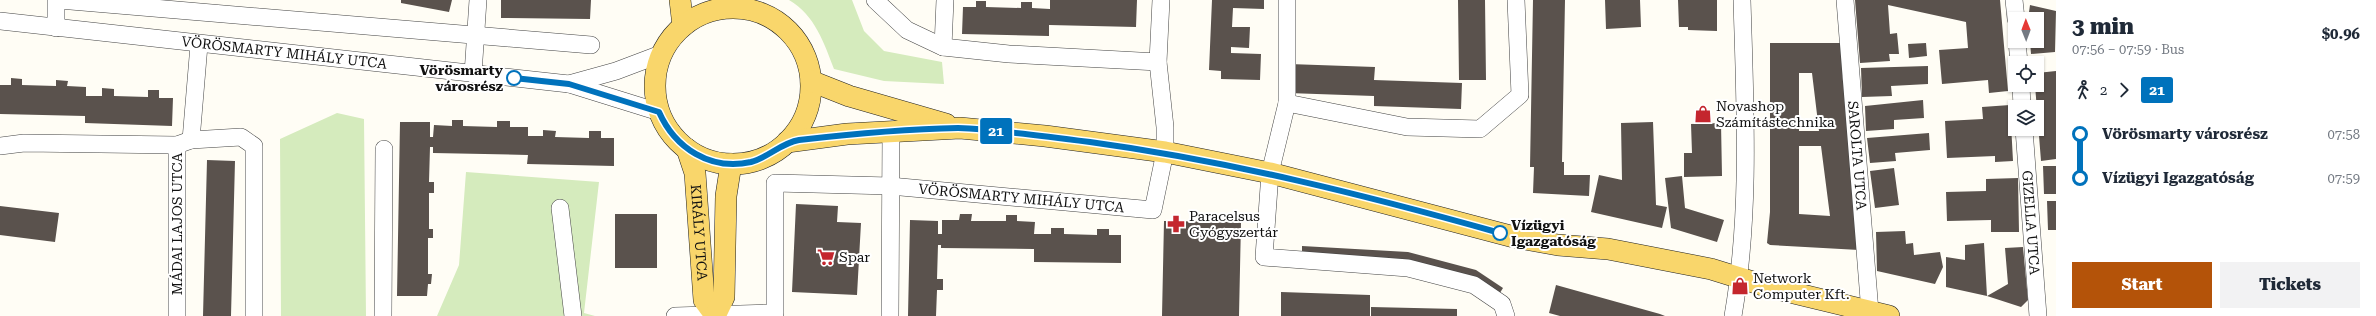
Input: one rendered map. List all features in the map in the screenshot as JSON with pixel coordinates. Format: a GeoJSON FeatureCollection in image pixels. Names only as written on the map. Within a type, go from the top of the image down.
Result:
{"type":"FeatureCollection","features":[{"type":"Feature","properties":{"kind":"main road"},"geometry":{"type":"LineString","coordinates":[[680,0],[683,26]]}},
{"type":"Feature","properties":{"kind":"main road"},"geometry":{"type":"LineString","coordinates":[[741,4],[762,13],[791,33],[801,48],[808,64],[811,82],[810,98],[806,114],[798,129],[787,142],[771,154],[752,162],[731,164],[708,160],[687,149],[665,126],[659,112],[654,83],[661,54],[674,34],[683,26],[706,12],[731,8],[741,4]]}},
{"type":"Feature","properties":{"kind":"main road"},"geometry":{"type":"LineString","coordinates":[[811,82],[849,96],[960,128]]}},
{"type":"Feature","properties":{"kind":"main road"},"geometry":{"type":"LineString","coordinates":[[787,142],[847,134],[960,128],[1044,136],[1165,152],[1270,173],[1514,237],[1558,245],[1608,249],[1664,258],[1740,277],[1770,287],[1880,314]]}},
{"type":"Feature","properties":{"kind":"main road","name":"KIRÁLY UTCA"},"geometry":{"type":"LineString","coordinates":[[687,149],[695,173],[704,300],[715,315],[724,297],[726,196],[731,164]]}},
{"type":"Feature","properties":{"kind":"street"},"geometry":{"type":"LineString","coordinates":[[56,28],[58,0],[590,45]]}},
{"type":"Feature","properties":{"kind":"street"},"geometry":{"type":"LineString","coordinates":[[473,74],[477,36],[478,0]]}},
{"type":"Feature","properties":{"kind":"street"},"geometry":{"type":"LineString","coordinates":[[876,0],[907,30],[944,47],[1008,54],[1158,62]]}},
{"type":"Feature","properties":{"kind":"street"},"geometry":{"type":"LineString","coordinates":[[944,47],[945,0]]}},
{"type":"Feature","properties":{"kind":"street"},"geometry":{"type":"LineString","coordinates":[[1161,0],[1158,62],[1165,127],[1165,152]]}},
{"type":"Feature","properties":{"kind":"street"},"geometry":{"type":"LineString","coordinates":[[1287,0],[1287,103],[1270,173],[1264,257],[1408,268],[1474,286],[1502,304],[1506,316]]}},
{"type":"Feature","properties":{"kind":"street"},"geometry":{"type":"LineString","coordinates":[[1287,103],[1407,127],[1480,129],[1520,95],[1516,0]]}},
{"type":"Feature","properties":{"kind":"street"},"geometry":{"type":"LineString","coordinates":[[1733,316],[1740,277],[1746,126],[1742,0]]}},
{"type":"Feature","properties":{"kind":"street","name":"SAROLTA UTCA"},"geometry":{"type":"LineString","coordinates":[[1845,0],[1880,314]]}},
{"type":"Feature","properties":{"kind":"street"},"geometry":{"type":"LineString","coordinates":[[2014,0],[2015,12]]}},
{"type":"Feature","properties":{"kind":"street","name":"VÖRÖSMARTY MIHÁLY UTCA"},"geometry":{"type":"LineString","coordinates":[[0,21],[199,45],[569,84],[659,112]]}},
{"type":"Feature","properties":{"kind":"street","name":"MÁDAI LAJOS UTCA"},"geometry":{"type":"LineString","coordinates":[[177,316],[184,143],[199,45]]}},
{"type":"Feature","properties":{"kind":"street","name":"VÖRÖSMARTY MIHÁLY UTCA"},"geometry":{"type":"LineString","coordinates":[[569,84],[616,71],[661,54]]}},
{"type":"Feature","properties":{"kind":"street"},"geometry":{"type":"LineString","coordinates":[[890,316],[891,132]]}},
{"type":"Feature","properties":{"kind":"street","name":"GIZELLA UTCA"},"geometry":{"type":"LineString","coordinates":[[2025,136],[2038,316]]}},
{"type":"Feature","properties":{"kind":"street"},"geometry":{"type":"LineString","coordinates":[[0,146],[24,143],[184,143],[241,137],[254,146],[254,316]]}},
{"type":"Feature","properties":{"kind":"street"},"geometry":{"type":"LineString","coordinates":[[383,316],[384,149]]}},
{"type":"Feature","properties":{"kind":"street","name":"VÖRÖSMARTY MIHÁLY UTCA"},"geometry":{"type":"LineString","coordinates":[[715,315],[775,313],[775,184],[890,186],[1153,210],[1165,152]]}},
{"type":"Feature","properties":{"kind":"street"},"geometry":{"type":"LineString","coordinates":[[560,208],[573,316]]}},
{"type":"Feature","properties":{"kind":"street"},"geometry":{"type":"LineString","coordinates":[[675,316],[715,315]]}},
{"type":"Feature","properties":{"kind":"green space"},"geometry":{"type":"Polygon","coordinates":[[[789,0],[852,0],[864,31],[884,51],[942,62],[944,84],[884,81],[834,69],[818,30],[806,13],[789,0]]]}},
{"type":"Feature","properties":{"kind":"green space"},"geometry":{"type":"Polygon","coordinates":[[[337,113],[364,119],[366,316],[281,316],[280,139],[337,113]]]}},
{"type":"Feature","properties":{"kind":"green space"},"geometry":{"type":"Polygon","coordinates":[[[466,172],[599,182],[584,313],[595,316],[437,316],[459,265],[466,172]]]}},
{"type":"Feature","properties":{"kind":"building"},"geometry":{"type":"Polygon","coordinates":[[[401,0],[452,0],[449,12],[401,3],[401,0]]]}},
{"type":"Feature","properties":{"kind":"building"},"geometry":{"type":"Polygon","coordinates":[[[501,0],[591,0],[590,19],[501,18],[501,0]]]}},
{"type":"Feature","properties":{"kind":"building"},"geometry":{"type":"Polygon","coordinates":[[[1050,0],[1137,0],[1136,27],[1049,25],[1049,36],[962,34],[963,7],[976,7],[976,1],[986,1],[986,7],[1021,8],[1021,2],[1032,2],[1032,8],[1050,9],[1050,0]]]}},
{"type":"Feature","properties":{"kind":"building"},"geometry":{"type":"Polygon","coordinates":[[[1212,0],[1264,0],[1264,9],[1233,8],[1232,27],[1250,27],[1249,48],[1231,47],[1231,53],[1261,54],[1260,80],[1221,79],[1221,71],[1209,70],[1212,0]]]}},
{"type":"Feature","properties":{"kind":"building"},"geometry":{"type":"Polygon","coordinates":[[[1458,0],[1485,0],[1486,80],[1459,80],[1458,0]]]}},
{"type":"Feature","properties":{"kind":"building"},"geometry":{"type":"Polygon","coordinates":[[[1533,0],[1565,0],[1562,162],[1564,162],[1564,175],[1590,175],[1589,196],[1533,193],[1534,167],[1530,167],[1533,0]]]}},
{"type":"Feature","properties":{"kind":"building"},"geometry":{"type":"Polygon","coordinates":[[[1605,0],[1640,0],[1641,27],[1606,29],[1605,0]]]}},
{"type":"Feature","properties":{"kind":"building"},"geometry":{"type":"Polygon","coordinates":[[[1678,0],[1717,0],[1717,31],[1688,30],[1688,27],[1679,27],[1678,0]]]}},
{"type":"Feature","properties":{"kind":"building"},"geometry":{"type":"Polygon","coordinates":[[[1855,0],[2000,0],[2008,91],[1989,93],[1988,80],[1942,84],[1939,50],[1968,48],[1966,22],[1888,5],[1890,34],[1897,33],[1899,54],[1889,54],[1890,61],[1860,63],[1855,0]]]}},
{"type":"Feature","properties":{"kind":"building"},"geometry":{"type":"Polygon","coordinates":[[[2030,5],[2056,11],[2055,52],[2031,54],[2031,48],[2044,48],[2044,12],[2029,12],[2030,5]]]}},
{"type":"Feature","properties":{"kind":"building"},"geometry":{"type":"Polygon","coordinates":[[[1770,43],[1845,43],[1845,73],[1842,73],[1860,219],[1859,250],[1770,245],[1767,243],[1770,212],[1770,43]],[[1799,73],[1799,131],[1819,131],[1812,73],[1799,73]],[[1799,146],[1799,214],[1830,216],[1821,146],[1799,146]]]}},
{"type":"Feature","properties":{"kind":"building"},"geometry":{"type":"Polygon","coordinates":[[[1926,43],[1927,56],[1909,58],[1908,44],[1926,43]]]}},
{"type":"Feature","properties":{"kind":"building"},"geometry":{"type":"Polygon","coordinates":[[[1289,64],[1375,67],[1374,80],[1462,83],[1461,109],[1374,106],[1374,96],[1288,93],[1289,64]]]}},
{"type":"Feature","properties":{"kind":"building"},"geometry":{"type":"Polygon","coordinates":[[[1928,66],[1928,84],[1891,86],[1892,96],[1862,97],[1861,68],[1928,66]]]}},
{"type":"Feature","properties":{"kind":"building"},"geometry":{"type":"Polygon","coordinates":[[[2056,71],[2056,159],[2041,161],[2039,136],[2044,136],[2044,100],[2036,100],[2036,92],[2044,92],[2044,72],[2056,71]]]}},
{"type":"Feature","properties":{"kind":"building"},"geometry":{"type":"Polygon","coordinates":[[[11,78],[22,79],[22,85],[56,86],[56,80],[68,81],[67,86],[86,87],[86,96],[102,96],[102,88],[114,89],[114,96],[148,97],[148,90],[159,90],[159,98],[173,98],[172,126],[85,123],[85,116],[0,114],[0,85],[11,85],[11,78]]]}},
{"type":"Feature","properties":{"kind":"building"},"geometry":{"type":"Polygon","coordinates":[[[1923,100],[1924,118],[1894,120],[1894,129],[1866,131],[1865,106],[1923,100]]]}},
{"type":"Feature","properties":{"kind":"building"},"geometry":{"type":"Polygon","coordinates":[[[2008,105],[2008,136],[2012,136],[2013,161],[1995,162],[1995,156],[1947,158],[1945,121],[1983,119],[1982,107],[2008,105]]]}},
{"type":"Feature","properties":{"kind":"building"},"geometry":{"type":"Polygon","coordinates":[[[452,120],[463,120],[463,126],[497,127],[497,121],[510,121],[510,127],[528,127],[528,136],[543,136],[543,130],[556,131],[555,137],[589,138],[589,131],[601,131],[601,138],[614,138],[614,166],[527,164],[528,155],[433,153],[433,147],[430,147],[429,182],[434,182],[434,193],[429,193],[429,229],[433,229],[433,238],[428,238],[428,274],[432,274],[431,284],[428,284],[427,296],[397,296],[400,122],[430,122],[430,137],[433,137],[434,125],[452,126],[452,120]]]}},
{"type":"Feature","properties":{"kind":"building"},"geometry":{"type":"Polygon","coordinates":[[[1653,122],[1656,205],[1667,207],[1662,228],[1591,212],[1599,175],[1622,180],[1621,123],[1653,122]]]}},
{"type":"Feature","properties":{"kind":"building"},"geometry":{"type":"Polygon","coordinates":[[[1721,123],[1722,176],[1684,177],[1684,153],[1692,153],[1691,124],[1721,123]]]}},
{"type":"Feature","properties":{"kind":"building"},"geometry":{"type":"Polygon","coordinates":[[[1929,133],[1930,150],[1895,153],[1896,161],[1870,163],[1867,138],[1929,133]]]}},
{"type":"Feature","properties":{"kind":"building"},"geometry":{"type":"Polygon","coordinates":[[[207,160],[235,161],[231,316],[203,316],[207,160]]]}},
{"type":"Feature","properties":{"kind":"building"},"geometry":{"type":"Polygon","coordinates":[[[2043,166],[2056,166],[2056,194],[2044,194],[2043,166]]]}},
{"type":"Feature","properties":{"kind":"building"},"geometry":{"type":"Polygon","coordinates":[[[1894,168],[1899,205],[1875,208],[1870,171],[1894,168]]]}},
{"type":"Feature","properties":{"kind":"building"},"geometry":{"type":"Polygon","coordinates":[[[1682,176],[1685,208],[1724,220],[1717,242],[1671,228],[1665,178],[1682,176]]]}},
{"type":"Feature","properties":{"kind":"building"},"geometry":{"type":"Polygon","coordinates":[[[2018,178],[2019,232],[1991,232],[1991,220],[1947,221],[1946,192],[1986,191],[1986,179],[2018,178]]]}},
{"type":"Feature","properties":{"kind":"building"},"geometry":{"type":"Polygon","coordinates":[[[2047,201],[2056,201],[2056,230],[2048,230],[2047,201]]]}},
{"type":"Feature","properties":{"kind":"building","name":"Spar"},"geometry":{"type":"Polygon","coordinates":[[[796,204],[838,206],[837,222],[861,223],[857,295],[792,292],[796,204]]]}},
{"type":"Feature","properties":{"kind":"building"},"geometry":{"type":"Polygon","coordinates":[[[0,206],[59,213],[55,242],[0,235],[0,206]]]}},
{"type":"Feature","properties":{"kind":"building"},"geometry":{"type":"Polygon","coordinates":[[[615,214],[657,214],[657,268],[615,268],[615,214]]]}},
{"type":"Feature","properties":{"kind":"building"},"geometry":{"type":"Polygon","coordinates":[[[960,214],[972,214],[971,221],[1006,221],[1006,215],[1017,215],[1017,221],[1035,222],[1034,234],[1051,234],[1051,228],[1064,228],[1064,234],[1097,235],[1097,229],[1109,229],[1109,235],[1121,235],[1121,263],[1034,262],[1034,249],[941,248],[941,245],[938,245],[937,279],[943,279],[943,290],[937,290],[936,316],[908,316],[910,220],[938,221],[938,234],[942,234],[942,220],[959,220],[960,214]]]}},
{"type":"Feature","properties":{"kind":"building"},"geometry":{"type":"Polygon","coordinates":[[[1164,221],[1241,222],[1239,316],[1162,316],[1164,221]]]}},
{"type":"Feature","properties":{"kind":"building"},"geometry":{"type":"Polygon","coordinates":[[[1905,231],[1906,244],[1913,243],[1914,255],[1940,252],[1943,267],[1935,284],[1877,271],[1876,232],[1905,231]]]}},
{"type":"Feature","properties":{"kind":"building"},"geometry":{"type":"Polygon","coordinates":[[[1984,243],[1987,296],[1946,287],[1946,257],[1965,260],[1965,245],[1984,243]]]}},
{"type":"Feature","properties":{"kind":"building"},"geometry":{"type":"Polygon","coordinates":[[[1302,246],[1408,252],[1476,270],[1503,288],[1498,296],[1474,279],[1302,256],[1302,246]]]}},
{"type":"Feature","properties":{"kind":"building"},"geometry":{"type":"Polygon","coordinates":[[[2023,247],[2028,300],[2021,307],[1987,296],[2008,284],[2005,248],[2023,247]]]}},
{"type":"Feature","properties":{"kind":"building"},"geometry":{"type":"Polygon","coordinates":[[[1556,285],[1665,316],[1560,316],[1549,313],[1556,285]]]}},
{"type":"Feature","properties":{"kind":"building"},"geometry":{"type":"Polygon","coordinates":[[[1281,292],[1370,295],[1370,316],[1281,316],[1281,292]]]}},
{"type":"Feature","properties":{"kind":"building"},"geometry":{"type":"Polygon","coordinates":[[[1371,307],[1457,309],[1457,316],[1371,316],[1371,307]]]}},
{"type":"Feature","properties":{"kind":"bus line","name":"21"},"geometry":{"type":"LineString","coordinates":[[514,78],[569,84],[659,112],[665,126],[687,149],[708,160],[719,163],[731,164],[752,162],[771,154],[787,142],[847,134],[960,128],[1044,136],[1165,152],[1270,173],[1500,233]]}},
{"type":"Feature","properties":{"kind":"place","name":"Vörösmarty városrész"},"geometry":{"type":"Point","coordinates":[514,78]}},
{"type":"Feature","properties":{"kind":"place","name":"Novashop Számítástechnika"},"geometry":{"type":"Point","coordinates":[1703,114]}},
{"type":"Feature","properties":{"kind":"place","name":"Paracelsus Gyógyszertár"},"geometry":{"type":"Point","coordinates":[1176,224]}},
{"type":"Feature","properties":{"kind":"place","name":"Vízügyi Igazgatóság"},"geometry":{"type":"Point","coordinates":[1500,233]}},
{"type":"Feature","properties":{"kind":"place","name":"Spar"},"geometry":{"type":"Point","coordinates":[826,257]}},
{"type":"Feature","properties":{"kind":"place","name":"Network Computer Kft."},"geometry":{"type":"Point","coordinates":[1740,286]}}]}
